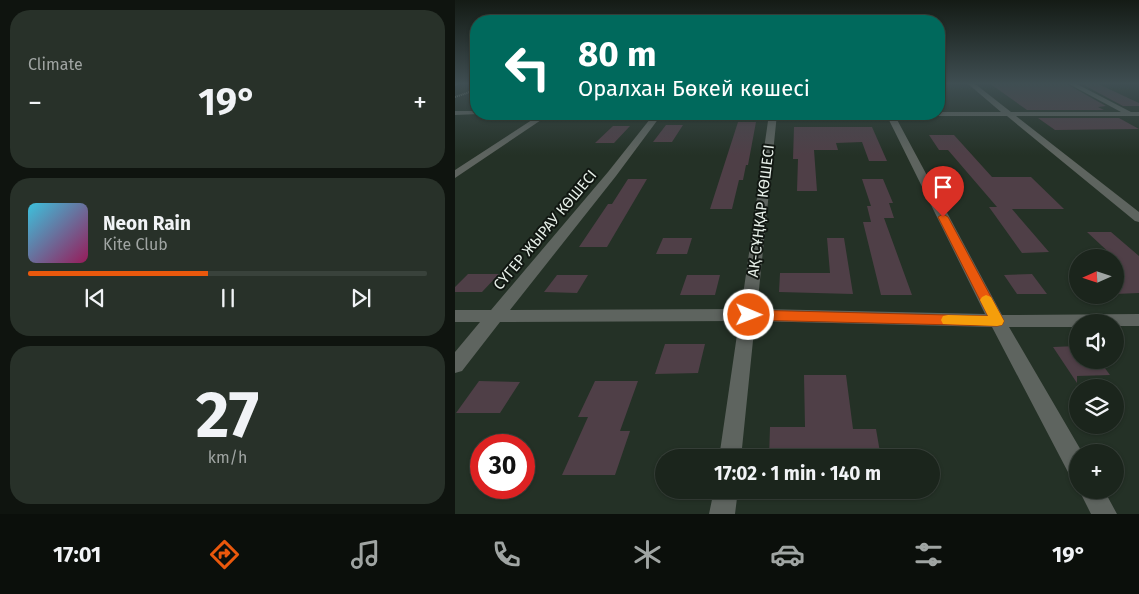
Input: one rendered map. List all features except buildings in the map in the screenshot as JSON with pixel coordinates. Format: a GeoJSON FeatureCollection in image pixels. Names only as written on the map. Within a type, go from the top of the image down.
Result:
{"type":"FeatureCollection","features":[{"type":"Feature","properties":{"kind":"street"},"geometry":{"type":"LineString","coordinates":[[999,107],[1139,218]]}},
{"type":"Feature","properties":{"kind":"street"},"geometry":{"type":"LineString","coordinates":[[1120,107],[1139,118]]}},
{"type":"Feature","properties":{"kind":"street"},"geometry":{"type":"LineString","coordinates":[[455,113],[470,113]]}},
{"type":"Feature","properties":{"kind":"street"},"geometry":{"type":"LineString","coordinates":[[945,114],[1135,114]]}},
{"type":"Feature","properties":{"kind":"street"},"geometry":{"type":"LineString","coordinates":[[455,175],[537,120]]}},
{"type":"Feature","properties":{"kind":"street","name":"СҮГЕР ЖЫРАУ КӨШЕСІ"},"geometry":{"type":"LineString","coordinates":[[455,365],[612,174],[653,120]]}},
{"type":"Feature","properties":{"kind":"street","name":"АҚ-СҰҢҚАР КӨШЕСІ"},"geometry":{"type":"LineString","coordinates":[[731,449],[772,120]]}},
{"type":"Feature","properties":{"kind":"street"},"geometry":{"type":"LineString","coordinates":[[893,120],[997,321],[1069,452]]}},
{"type":"Feature","properties":{"kind":"street"},"geometry":{"type":"LineString","coordinates":[[455,316],[749,315],[997,321],[1139,320]]}},
{"type":"Feature","properties":{"kind":"street"},"geometry":{"type":"LineString","coordinates":[[722,514],[724,499]]}},
{"type":"Feature","properties":{"kind":"street"},"geometry":{"type":"LineString","coordinates":[[1096,499],[1104,514]]}},
{"type":"Feature","properties":{"kind":"slow traffic"},"geometry":{"type":"LineString","coordinates":[[948,320],[997,321],[986,300]]}},
{"type":"Feature","properties":{"kind":"route"},"geometry":{"type":"LineString","coordinates":[[749,315],[997,321],[943,217]]}}]}
